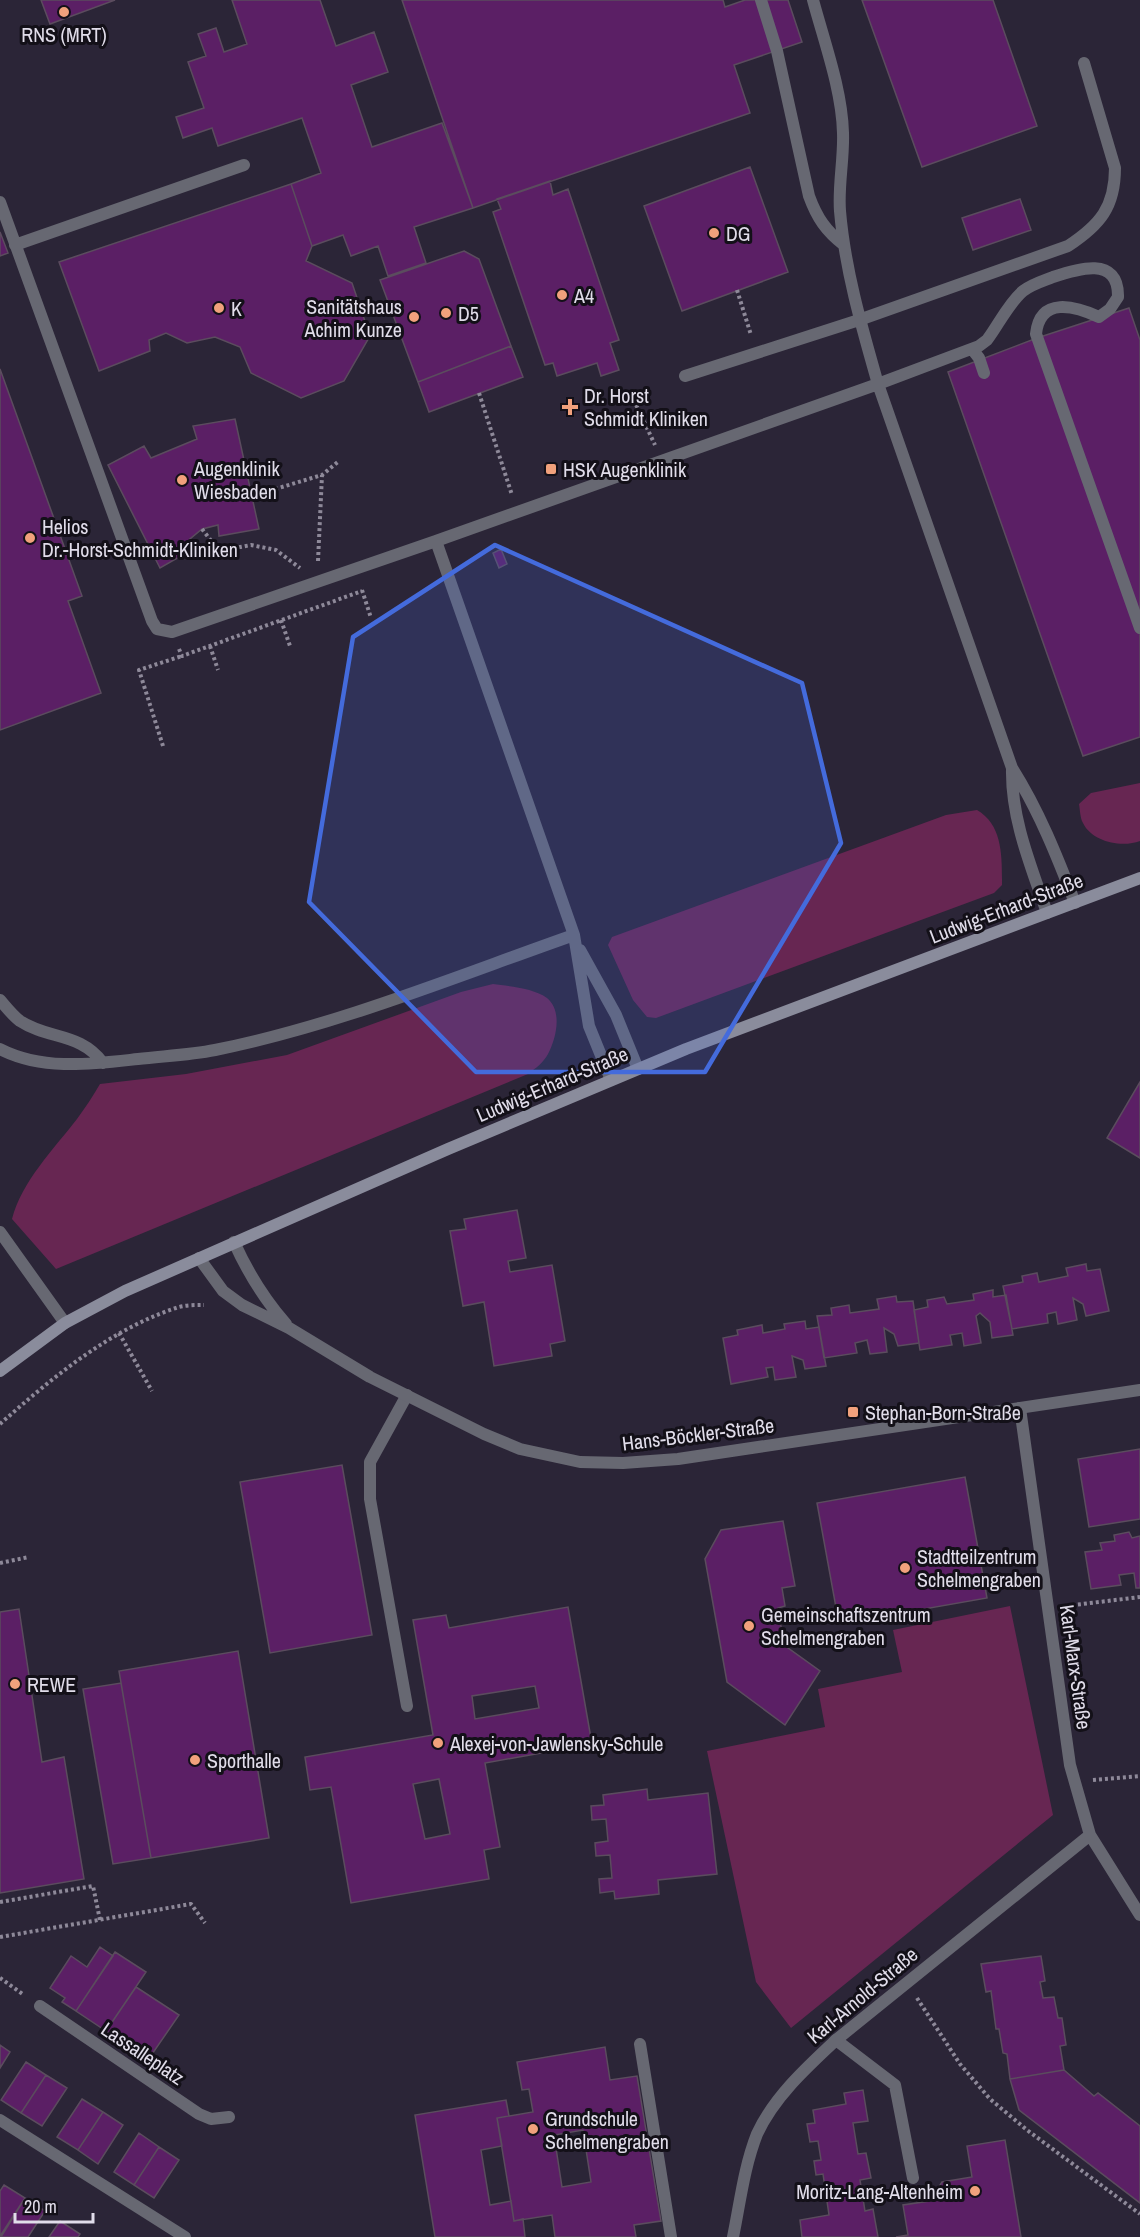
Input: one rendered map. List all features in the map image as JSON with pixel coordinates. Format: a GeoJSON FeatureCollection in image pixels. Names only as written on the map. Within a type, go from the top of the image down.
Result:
{"type":"FeatureCollection","features":[{"type":"Feature","properties":{"kind":"main road","name":"Ludwig-Erhard-Straße"},"geometry":{"type":"LineString","coordinates":[[0,1371],[65,1323],[125,1291],[234,1242],[638,1069],[1140,878]]}},
{"type":"Feature","properties":{"kind":"street"},"geometry":{"type":"LineString","coordinates":[[761,0],[777,51],[809,196],[817,218],[830,234],[844,245]]}},
{"type":"Feature","properties":{"kind":"street"},"geometry":{"type":"LineString","coordinates":[[813,0],[839,104],[843,132],[840,208],[844,245],[859,320],[878,384],[1012,768],[1036,808],[1075,903]]}},
{"type":"Feature","properties":{"kind":"street"},"geometry":{"type":"LineString","coordinates":[[685,376],[859,320],[1068,246],[1082,237],[1099,222],[1108,207],[1115,186],[1115,168],[1084,63]]}},
{"type":"Feature","properties":{"kind":"street"},"geometry":{"type":"LineString","coordinates":[[15,245],[244,165]]}},
{"type":"Feature","properties":{"kind":"street"},"geometry":{"type":"LineString","coordinates":[[0,202],[152,621],[157,629],[172,632],[436,541],[972,349],[987,340],[1014,301],[1031,285],[1086,267],[1097,267],[1116,282],[1118,297],[1110,309],[1099,317],[1072,307],[1055,308],[1046,312],[1037,326],[1036,334],[1041,354],[1140,628]]}},
{"type":"Feature","properties":{"kind":"street"},"geometry":{"type":"LineString","coordinates":[[972,349],[979,358],[984,373]]}},
{"type":"Feature","properties":{"kind":"street"},"geometry":{"type":"LineString","coordinates":[[436,541],[575,939],[616,1015],[638,1069]]}},
{"type":"Feature","properties":{"kind":"street"},"geometry":{"type":"LineString","coordinates":[[1012,768],[1013,799],[1019,827],[1047,913]]}},
{"type":"Feature","properties":{"kind":"street"},"geometry":{"type":"LineString","coordinates":[[0,1049],[32,1061],[56,1064],[103,1063],[212,1051],[314,1026],[575,939]]}},
{"type":"Feature","properties":{"kind":"street"},"geometry":{"type":"LineString","coordinates":[[575,939],[589,1026],[611,1080]]}},
{"type":"Feature","properties":{"kind":"street"},"geometry":{"type":"LineString","coordinates":[[0,1000],[20,1021],[46,1032],[81,1042],[95,1052],[103,1063]]}},
{"type":"Feature","properties":{"kind":"street"},"geometry":{"type":"LineString","coordinates":[[0,1232],[65,1323]]}},
{"type":"Feature","properties":{"kind":"street","name":"Hans-Böckler-Straße"},"geometry":{"type":"LineString","coordinates":[[234,1242],[266,1301],[289,1328]]}},
{"type":"Feature","properties":{"kind":"street","name":"Hans-Böckler-Straße"},"geometry":{"type":"LineString","coordinates":[[200,1258],[217,1284],[231,1298],[289,1328],[370,1377],[484,1434],[520,1449],[580,1462],[623,1463],[678,1460],[1140,1390]]}},
{"type":"Feature","properties":{"kind":"street"},"geometry":{"type":"LineString","coordinates":[[407,1395],[370,1462],[370,1499],[407,1706]]}},
{"type":"Feature","properties":{"kind":"street","name":"Karl-Marx-Straße"},"geometry":{"type":"LineString","coordinates":[[1020,1408],[1070,1765],[1090,1835],[1140,1915]]}},
{"type":"Feature","properties":{"kind":"street","name":"Karl-Arnold-Straße"},"geometry":{"type":"LineString","coordinates":[[733,2237],[746,2170],[758,2133],[802,2072],[836,2040],[1090,1835]]}},
{"type":"Feature","properties":{"kind":"street","name":"Lassalleplatz"},"geometry":{"type":"LineString","coordinates":[[40,2006],[199,2114],[211,2120],[229,2117]]}},
{"type":"Feature","properties":{"kind":"street"},"geometry":{"type":"LineString","coordinates":[[836,2040],[894,2085],[913,2178]]}},
{"type":"Feature","properties":{"kind":"street"},"geometry":{"type":"LineString","coordinates":[[640,2044],[671,2237]]}},
{"type":"Feature","properties":{"kind":"street"},"geometry":{"type":"LineString","coordinates":[[0,2120],[185,2237]]}},
{"type":"Feature","properties":{"kind":"path"},"geometry":{"type":"LineString","coordinates":[[737,290],[756,353]]}},
{"type":"Feature","properties":{"kind":"path"},"geometry":{"type":"LineString","coordinates":[[479,393],[517,512]]}},
{"type":"Feature","properties":{"kind":"path"},"geometry":{"type":"LineString","coordinates":[[631,394],[662,460]]}},
{"type":"Feature","properties":{"kind":"path"},"geometry":{"type":"LineString","coordinates":[[252,496],[322,475],[339,461]]}},
{"type":"Feature","properties":{"kind":"path"},"geometry":{"type":"LineString","coordinates":[[319,553],[322,475]]}},
{"type":"Feature","properties":{"kind":"path"},"geometry":{"type":"LineString","coordinates":[[202,529],[219,551],[251,545],[276,550],[318,581]]}},
{"type":"Feature","properties":{"kind":"path"},"geometry":{"type":"LineString","coordinates":[[355,569],[371,618]]}},
{"type":"Feature","properties":{"kind":"path"},"geometry":{"type":"LineString","coordinates":[[163,746],[139,670],[362,591]]}},
{"type":"Feature","properties":{"kind":"path"},"geometry":{"type":"LineString","coordinates":[[281,620],[290,646]]}},
{"type":"Feature","properties":{"kind":"path"},"geometry":{"type":"LineString","coordinates":[[172,632],[182,656]]}},
{"type":"Feature","properties":{"kind":"path"},"geometry":{"type":"LineString","coordinates":[[210,646],[218,670]]}},
{"type":"Feature","properties":{"kind":"path"},"geometry":{"type":"LineString","coordinates":[[0,1424],[54,1377],[119,1333],[178,1307],[204,1305]]}},
{"type":"Feature","properties":{"kind":"path"},"geometry":{"type":"LineString","coordinates":[[119,1333],[152,1391]]}},
{"type":"Feature","properties":{"kind":"path"},"geometry":{"type":"LineString","coordinates":[[0,1563],[29,1557]]}},
{"type":"Feature","properties":{"kind":"path"},"geometry":{"type":"LineString","coordinates":[[1048,1608],[1140,1597]]}},
{"type":"Feature","properties":{"kind":"path"},"geometry":{"type":"LineString","coordinates":[[1075,1782],[1140,1776]]}},
{"type":"Feature","properties":{"kind":"path"},"geometry":{"type":"LineString","coordinates":[[0,1902],[93,1886],[100,1920]]}},
{"type":"Feature","properties":{"kind":"path"},"geometry":{"type":"LineString","coordinates":[[0,1937],[191,1904],[205,1923]]}},
{"type":"Feature","properties":{"kind":"path"},"geometry":{"type":"LineString","coordinates":[[0,1978],[40,2006]]}},
{"type":"Feature","properties":{"kind":"path"},"geometry":{"type":"LineString","coordinates":[[907,1983],[960,2064],[990,2099],[1027,2130],[1140,2214]]}},
{"type":"Feature","properties":{"kind":"highlighted area"},"geometry":{"type":"Polygon","coordinates":[[[495,545],[802,683],[841,843],[705,1072],[476,1072],[309,902],[353,637],[495,545]]]}},
{"type":"Feature","properties":{"kind":"shaded area"},"geometry":{"type":"Polygon","coordinates":[[[1140,783],[1140,841],[1125,844],[1108,842],[1087,830],[1081,819],[1079,804],[1091,793],[1140,783]]]}},
{"type":"Feature","properties":{"kind":"shaded area"},"geometry":{"type":"Polygon","coordinates":[[[977,810],[992,824],[999,843],[1002,885],[994,893],[656,1018],[647,1017],[633,1000],[608,945],[612,937],[946,815],[977,810]]]}},
{"type":"Feature","properties":{"kind":"shaded area"},"geometry":{"type":"Polygon","coordinates":[[[493,984],[535,992],[547,998],[555,1010],[557,1025],[551,1048],[544,1060],[528,1074],[56,1269],[12,1219],[31,1179],[77,1119],[100,1084],[186,1074],[287,1055],[461,992],[493,984]]]}},
{"type":"Feature","properties":{"kind":"shaded area"},"geometry":{"type":"Polygon","coordinates":[[[1010,1606],[1053,1815],[791,2028],[756,1982],[707,1751],[825,1727],[818,1689],[902,1672],[893,1630],[1010,1606]]]}},
{"type":"Feature","properties":{"kind":"building","name":"RNS (MRT)"},"geometry":{"type":"Polygon","coordinates":[[[41,0],[115,0],[50,24],[41,0]]]}},
{"type":"Feature","properties":{"kind":"building"},"geometry":{"type":"Polygon","coordinates":[[[232,0],[320,0],[336,46],[374,32],[388,72],[351,85],[372,147],[442,123],[473,208],[414,227],[426,263],[388,276],[378,246],[351,256],[343,235],[312,246],[291,184],[321,173],[302,118],[218,146],[212,128],[183,138],[176,117],[204,108],[188,62],[206,56],[198,34],[216,28],[224,52],[247,44],[232,0]]]}},
{"type":"Feature","properties":{"kind":"building"},"geometry":{"type":"Polygon","coordinates":[[[402,0],[723,0],[725,7],[745,0],[788,0],[802,42],[734,65],[750,113],[473,208],[402,0]]]}},
{"type":"Feature","properties":{"kind":"building"},"geometry":{"type":"Polygon","coordinates":[[[862,0],[993,0],[1037,126],[922,167],[862,0]]]}},
{"type":"Feature","properties":{"kind":"building","name":"DG"},"geometry":{"type":"Polygon","coordinates":[[[750,167],[788,272],[682,311],[644,206],[750,167]]]}},
{"type":"Feature","properties":{"kind":"building","name":"A4"},"geometry":{"type":"Polygon","coordinates":[[[550,181],[553,195],[568,189],[619,340],[610,343],[619,370],[601,376],[597,363],[557,376],[553,363],[545,365],[493,212],[501,209],[497,199],[550,181]]]}},
{"type":"Feature","properties":{"kind":"building","name":"K"},"geometry":{"type":"Polygon","coordinates":[[[291,184],[312,246],[306,261],[352,283],[370,336],[344,381],[301,398],[251,373],[240,347],[215,337],[187,343],[166,333],[149,340],[150,351],[99,371],[59,262],[291,184]]]}},
{"type":"Feature","properties":{"kind":"building"},"geometry":{"type":"Polygon","coordinates":[[[1020,199],[1031,230],[973,250],[962,218],[1020,199]]]}},
{"type":"Feature","properties":{"kind":"building"},"geometry":{"type":"Polygon","coordinates":[[[0,232],[8,253],[0,256],[0,232]]]}},
{"type":"Feature","properties":{"kind":"building","name":"D5"},"geometry":{"type":"Polygon","coordinates":[[[464,251],[479,259],[511,346],[418,382],[380,280],[464,251]]]}},
{"type":"Feature","properties":{"kind":"building"},"geometry":{"type":"Polygon","coordinates":[[[1129,308],[1140,340],[1140,737],[1083,756],[948,372],[1037,338],[1129,308]]]}},
{"type":"Feature","properties":{"kind":"building"},"geometry":{"type":"Polygon","coordinates":[[[511,346],[523,377],[429,412],[418,382],[511,346]]]}},
{"type":"Feature","properties":{"kind":"building","name":"Helios Dr.-Horst-Schmidt-Kliniken"},"geometry":{"type":"Polygon","coordinates":[[[0,369],[82,596],[68,601],[101,693],[0,730],[0,369]]]}},
{"type":"Feature","properties":{"kind":"building","name":"Augenklinik Wiesbaden"},"geometry":{"type":"Polygon","coordinates":[[[235,419],[259,529],[219,536],[218,525],[202,529],[190,539],[195,548],[160,568],[108,465],[144,446],[151,458],[197,439],[193,426],[235,419]]]}},
{"type":"Feature","properties":{"kind":"building"},"geometry":{"type":"Polygon","coordinates":[[[501,549],[507,564],[499,568],[493,553],[501,549]]]}},
{"type":"Feature","properties":{"kind":"building"},"geometry":{"type":"Polygon","coordinates":[[[1140,1082],[1140,1158],[1107,1138],[1140,1082]]]}},
{"type":"Feature","properties":{"kind":"building"},"geometry":{"type":"Polygon","coordinates":[[[517,1210],[526,1258],[508,1261],[510,1272],[552,1265],[565,1341],[550,1344],[552,1356],[494,1366],[484,1302],[463,1306],[450,1231],[466,1229],[464,1219],[517,1210]]]}},
{"type":"Feature","properties":{"kind":"building"},"geometry":{"type":"Polygon","coordinates":[[[1086,1264],[1087,1271],[1100,1269],[1109,1311],[1086,1316],[1083,1304],[1073,1298],[1077,1320],[1058,1324],[1056,1312],[1047,1314],[1048,1323],[1012,1329],[1003,1286],[1023,1282],[1022,1276],[1037,1273],[1039,1282],[1068,1276],[1066,1268],[1086,1264]]]}},
{"type":"Feature","properties":{"kind":"building"},"geometry":{"type":"Polygon","coordinates":[[[993,1290],[993,1297],[1006,1295],[1013,1335],[992,1338],[990,1322],[980,1313],[976,1316],[981,1343],[964,1346],[962,1333],[950,1335],[952,1345],[920,1350],[914,1310],[928,1307],[927,1300],[944,1297],[947,1304],[974,1300],[973,1294],[993,1290]]]}},
{"type":"Feature","properties":{"kind":"building"},"geometry":{"type":"Polygon","coordinates":[[[896,1296],[897,1302],[913,1301],[919,1343],[898,1346],[894,1334],[884,1328],[887,1352],[870,1354],[867,1340],[855,1343],[857,1353],[824,1358],[817,1316],[832,1315],[831,1308],[849,1305],[850,1313],[879,1309],[877,1299],[896,1296]]]}},
{"type":"Feature","properties":{"kind":"building"},"geometry":{"type":"Polygon","coordinates":[[[805,1321],[806,1329],[819,1327],[826,1366],[805,1369],[803,1360],[792,1356],[796,1377],[775,1380],[773,1367],[766,1368],[768,1377],[731,1384],[723,1338],[738,1335],[737,1330],[762,1325],[763,1333],[785,1329],[784,1324],[805,1321]]]}},
{"type":"Feature","properties":{"kind":"building"},"geometry":{"type":"Polygon","coordinates":[[[1140,1449],[1140,1519],[1089,1527],[1078,1459],[1140,1449]]]}},
{"type":"Feature","properties":{"kind":"building"},"geometry":{"type":"Polygon","coordinates":[[[342,1465],[372,1635],[270,1653],[240,1482],[342,1465]]]}},
{"type":"Feature","properties":{"kind":"building","name":"Stadtteilzentrum Schelmengraben"},"geometry":{"type":"Polygon","coordinates":[[[965,1477],[987,1598],[839,1624],[817,1503],[965,1477]]]}},
{"type":"Feature","properties":{"kind":"building","name":"Gemeinschaftszentrum Schelmengraben"},"geometry":{"type":"Polygon","coordinates":[[[783,1521],[795,1586],[782,1588],[785,1606],[778,1608],[784,1645],[820,1671],[785,1725],[727,1682],[705,1559],[721,1530],[783,1521]]]}},
{"type":"Feature","properties":{"kind":"building"},"geometry":{"type":"Polygon","coordinates":[[[1129,1532],[1132,1538],[1140,1536],[1140,1588],[1136,1588],[1134,1573],[1119,1575],[1121,1585],[1091,1589],[1085,1552],[1102,1550],[1100,1543],[1115,1541],[1114,1535],[1129,1532]]]}},
{"type":"Feature","properties":{"kind":"building"},"geometry":{"type":"Polygon","coordinates":[[[568,1607],[592,1744],[485,1763],[500,1847],[484,1850],[489,1879],[351,1903],[331,1787],[310,1790],[305,1757],[433,1735],[413,1620],[446,1615],[449,1628],[568,1607]],[[535,1686],[472,1696],[475,1719],[539,1708],[535,1686]],[[439,1779],[413,1784],[425,1839],[450,1834],[439,1779]]]}},
{"type":"Feature","properties":{"kind":"building","name":"REWE"},"geometry":{"type":"Polygon","coordinates":[[[19,1609],[42,1762],[64,1757],[84,1879],[0,1893],[0,1612],[19,1609]]]}},
{"type":"Feature","properties":{"kind":"building","name":"Sporthalle"},"geometry":{"type":"Polygon","coordinates":[[[238,1651],[269,1838],[151,1858],[119,1671],[238,1651]]]}},
{"type":"Feature","properties":{"kind":"building"},"geometry":{"type":"Polygon","coordinates":[[[121,1683],[151,1858],[113,1864],[83,1689],[121,1683]]]}},
{"type":"Feature","properties":{"kind":"building"},"geometry":{"type":"Polygon","coordinates":[[[647,1789],[648,1800],[708,1793],[717,1874],[658,1880],[659,1894],[615,1899],[614,1891],[600,1893],[599,1879],[612,1878],[610,1855],[596,1856],[595,1843],[608,1841],[606,1819],[592,1820],[591,1806],[604,1805],[603,1795],[647,1789]]]}},
{"type":"Feature","properties":{"kind":"building"},"geometry":{"type":"Polygon","coordinates":[[[100,1947],[113,1956],[76,2011],[62,2002],[65,1998],[50,1988],[71,1956],[87,1967],[100,1947]]]}},
{"type":"Feature","properties":{"kind":"building"},"geometry":{"type":"Polygon","coordinates":[[[115,1952],[146,1972],[106,2031],[76,2011],[115,1952]]]}},
{"type":"Feature","properties":{"kind":"building"},"geometry":{"type":"Polygon","coordinates":[[[1041,1956],[1045,1981],[1040,1982],[1043,1998],[1054,1997],[1058,2018],[1062,2018],[1066,2045],[1060,2046],[1064,2070],[1010,2079],[1007,2054],[1003,2053],[999,2029],[996,2029],[991,1991],[986,1992],[981,1964],[1041,1956]]]}},
{"type":"Feature","properties":{"kind":"building"},"geometry":{"type":"Polygon","coordinates":[[[136,1987],[179,2015],[148,2060],[106,2031],[136,1987]]]}},
{"type":"Feature","properties":{"kind":"building"},"geometry":{"type":"Polygon","coordinates":[[[0,2045],[10,2052],[0,2068],[0,2045]]]}},
{"type":"Feature","properties":{"kind":"building"},"geometry":{"type":"Polygon","coordinates":[[[605,2047],[610,2080],[637,2076],[661,2221],[634,2225],[636,2237],[555,2237],[552,2215],[514,2221],[497,2118],[533,2112],[529,2089],[522,2090],[517,2062],[605,2047]],[[583,2130],[554,2135],[562,2187],[591,2182],[583,2130]]]}},
{"type":"Feature","properties":{"kind":"building"},"geometry":{"type":"Polygon","coordinates":[[[26,2062],[46,2075],[21,2113],[1,2100],[26,2062]]]}},
{"type":"Feature","properties":{"kind":"building"},"geometry":{"type":"Polygon","coordinates":[[[1064,2070],[1094,2096],[1098,2093],[1140,2126],[1140,2203],[1019,2110],[1010,2079],[1064,2070]]]}},
{"type":"Feature","properties":{"kind":"building"},"geometry":{"type":"Polygon","coordinates":[[[46,2075],[67,2088],[42,2126],[21,2113],[46,2075]]]}},
{"type":"Feature","properties":{"kind":"building","name":"Moritz-Lang-Altenheim"},"geometry":{"type":"Polygon","coordinates":[[[863,2090],[868,2121],[853,2123],[858,2154],[866,2153],[871,2178],[860,2180],[865,2211],[873,2209],[878,2237],[802,2237],[800,2220],[829,2215],[823,2174],[816,2175],[814,2161],[821,2160],[818,2141],[810,2142],[807,2124],[815,2123],[813,2110],[846,2104],[844,2093],[863,2090]]]}},
{"type":"Feature","properties":{"kind":"building"},"geometry":{"type":"Polygon","coordinates":[[[82,2099],[103,2112],[78,2150],[57,2137],[82,2099]]]}},
{"type":"Feature","properties":{"kind":"building"},"geometry":{"type":"Polygon","coordinates":[[[506,2100],[509,2116],[497,2118],[502,2146],[481,2150],[490,2205],[511,2201],[514,2221],[523,2219],[525,2237],[435,2237],[415,2115],[506,2100]]]}},
{"type":"Feature","properties":{"kind":"building"},"geometry":{"type":"Polygon","coordinates":[[[103,2112],[123,2125],[98,2164],[78,2150],[103,2112]]]}},
{"type":"Feature","properties":{"kind":"building"},"geometry":{"type":"Polygon","coordinates":[[[139,2133],[159,2147],[134,2185],[114,2172],[139,2133]]]}},
{"type":"Feature","properties":{"kind":"building","name":"Moritz-Lang-Altenheim"},"geometry":{"type":"Polygon","coordinates":[[[1005,2140],[1021,2237],[896,2237],[908,2235],[903,2205],[930,2201],[942,2182],[972,2177],[967,2146],[1005,2140]]]}},
{"type":"Feature","properties":{"kind":"building"},"geometry":{"type":"Polygon","coordinates":[[[159,2147],[179,2160],[154,2198],[134,2185],[159,2147]]]}},
{"type":"Feature","properties":{"kind":"building"},"geometry":{"type":"Polygon","coordinates":[[[4,2185],[25,2198],[0,2236],[0,2191],[4,2185]]]}},
{"type":"Feature","properties":{"kind":"building"},"geometry":{"type":"Polygon","coordinates":[[[25,2198],[45,2211],[28,2237],[1,2237],[25,2198]]]}},
{"type":"Feature","properties":{"kind":"building"},"geometry":{"type":"Polygon","coordinates":[[[60,2221],[80,2234],[78,2237],[49,2237],[60,2221]]]}},
{"type":"Feature","properties":{"kind":"place","name":"RNS (MRT)"},"geometry":{"type":"Point","coordinates":[64,12]}},
{"type":"Feature","properties":{"kind":"place","name":"DG"},"geometry":{"type":"Point","coordinates":[714,233]}},
{"type":"Feature","properties":{"kind":"place","name":"A4"},"geometry":{"type":"Point","coordinates":[562,295]}},
{"type":"Feature","properties":{"kind":"place","name":"K"},"geometry":{"type":"Point","coordinates":[219,308]}},
{"type":"Feature","properties":{"kind":"place","name":"D5"},"geometry":{"type":"Point","coordinates":[446,313]}},
{"type":"Feature","properties":{"kind":"place","name":"Sanitätshaus Achim Kunze"},"geometry":{"type":"Point","coordinates":[414,317]}},
{"type":"Feature","properties":{"kind":"place","name":"Dr. Horst Schmidt Kliniken"},"geometry":{"type":"Point","coordinates":[570,407]}},
{"type":"Feature","properties":{"kind":"place","name":"HSK Augenklinik"},"geometry":{"type":"Point","coordinates":[551,469]}},
{"type":"Feature","properties":{"kind":"place","name":"Augenklinik Wiesbaden"},"geometry":{"type":"Point","coordinates":[182,480]}},
{"type":"Feature","properties":{"kind":"place","name":"Helios Dr.-Horst-Schmidt-Kliniken"},"geometry":{"type":"Point","coordinates":[30,538]}},
{"type":"Feature","properties":{"kind":"place","name":"Stephan-Born-Straße"},"geometry":{"type":"Point","coordinates":[853,1412]}},
{"type":"Feature","properties":{"kind":"place","name":"Stadtteilzentrum Schelmengraben"},"geometry":{"type":"Point","coordinates":[905,1568]}},
{"type":"Feature","properties":{"kind":"place","name":"Gemeinschaftszentrum Schelmengraben"},"geometry":{"type":"Point","coordinates":[749,1626]}},
{"type":"Feature","properties":{"kind":"place","name":"REWE"},"geometry":{"type":"Point","coordinates":[15,1684]}},
{"type":"Feature","properties":{"kind":"place","name":"Alexej-von-Jawlensky-Schule"},"geometry":{"type":"Point","coordinates":[438,1743]}},
{"type":"Feature","properties":{"kind":"place","name":"Sporthalle"},"geometry":{"type":"Point","coordinates":[195,1760]}},
{"type":"Feature","properties":{"kind":"place","name":"Grundschule Schelmengraben"},"geometry":{"type":"Point","coordinates":[533,2129]}},
{"type":"Feature","properties":{"kind":"place","name":"Moritz-Lang-Altenheim"},"geometry":{"type":"Point","coordinates":[975,2191]}}]}
